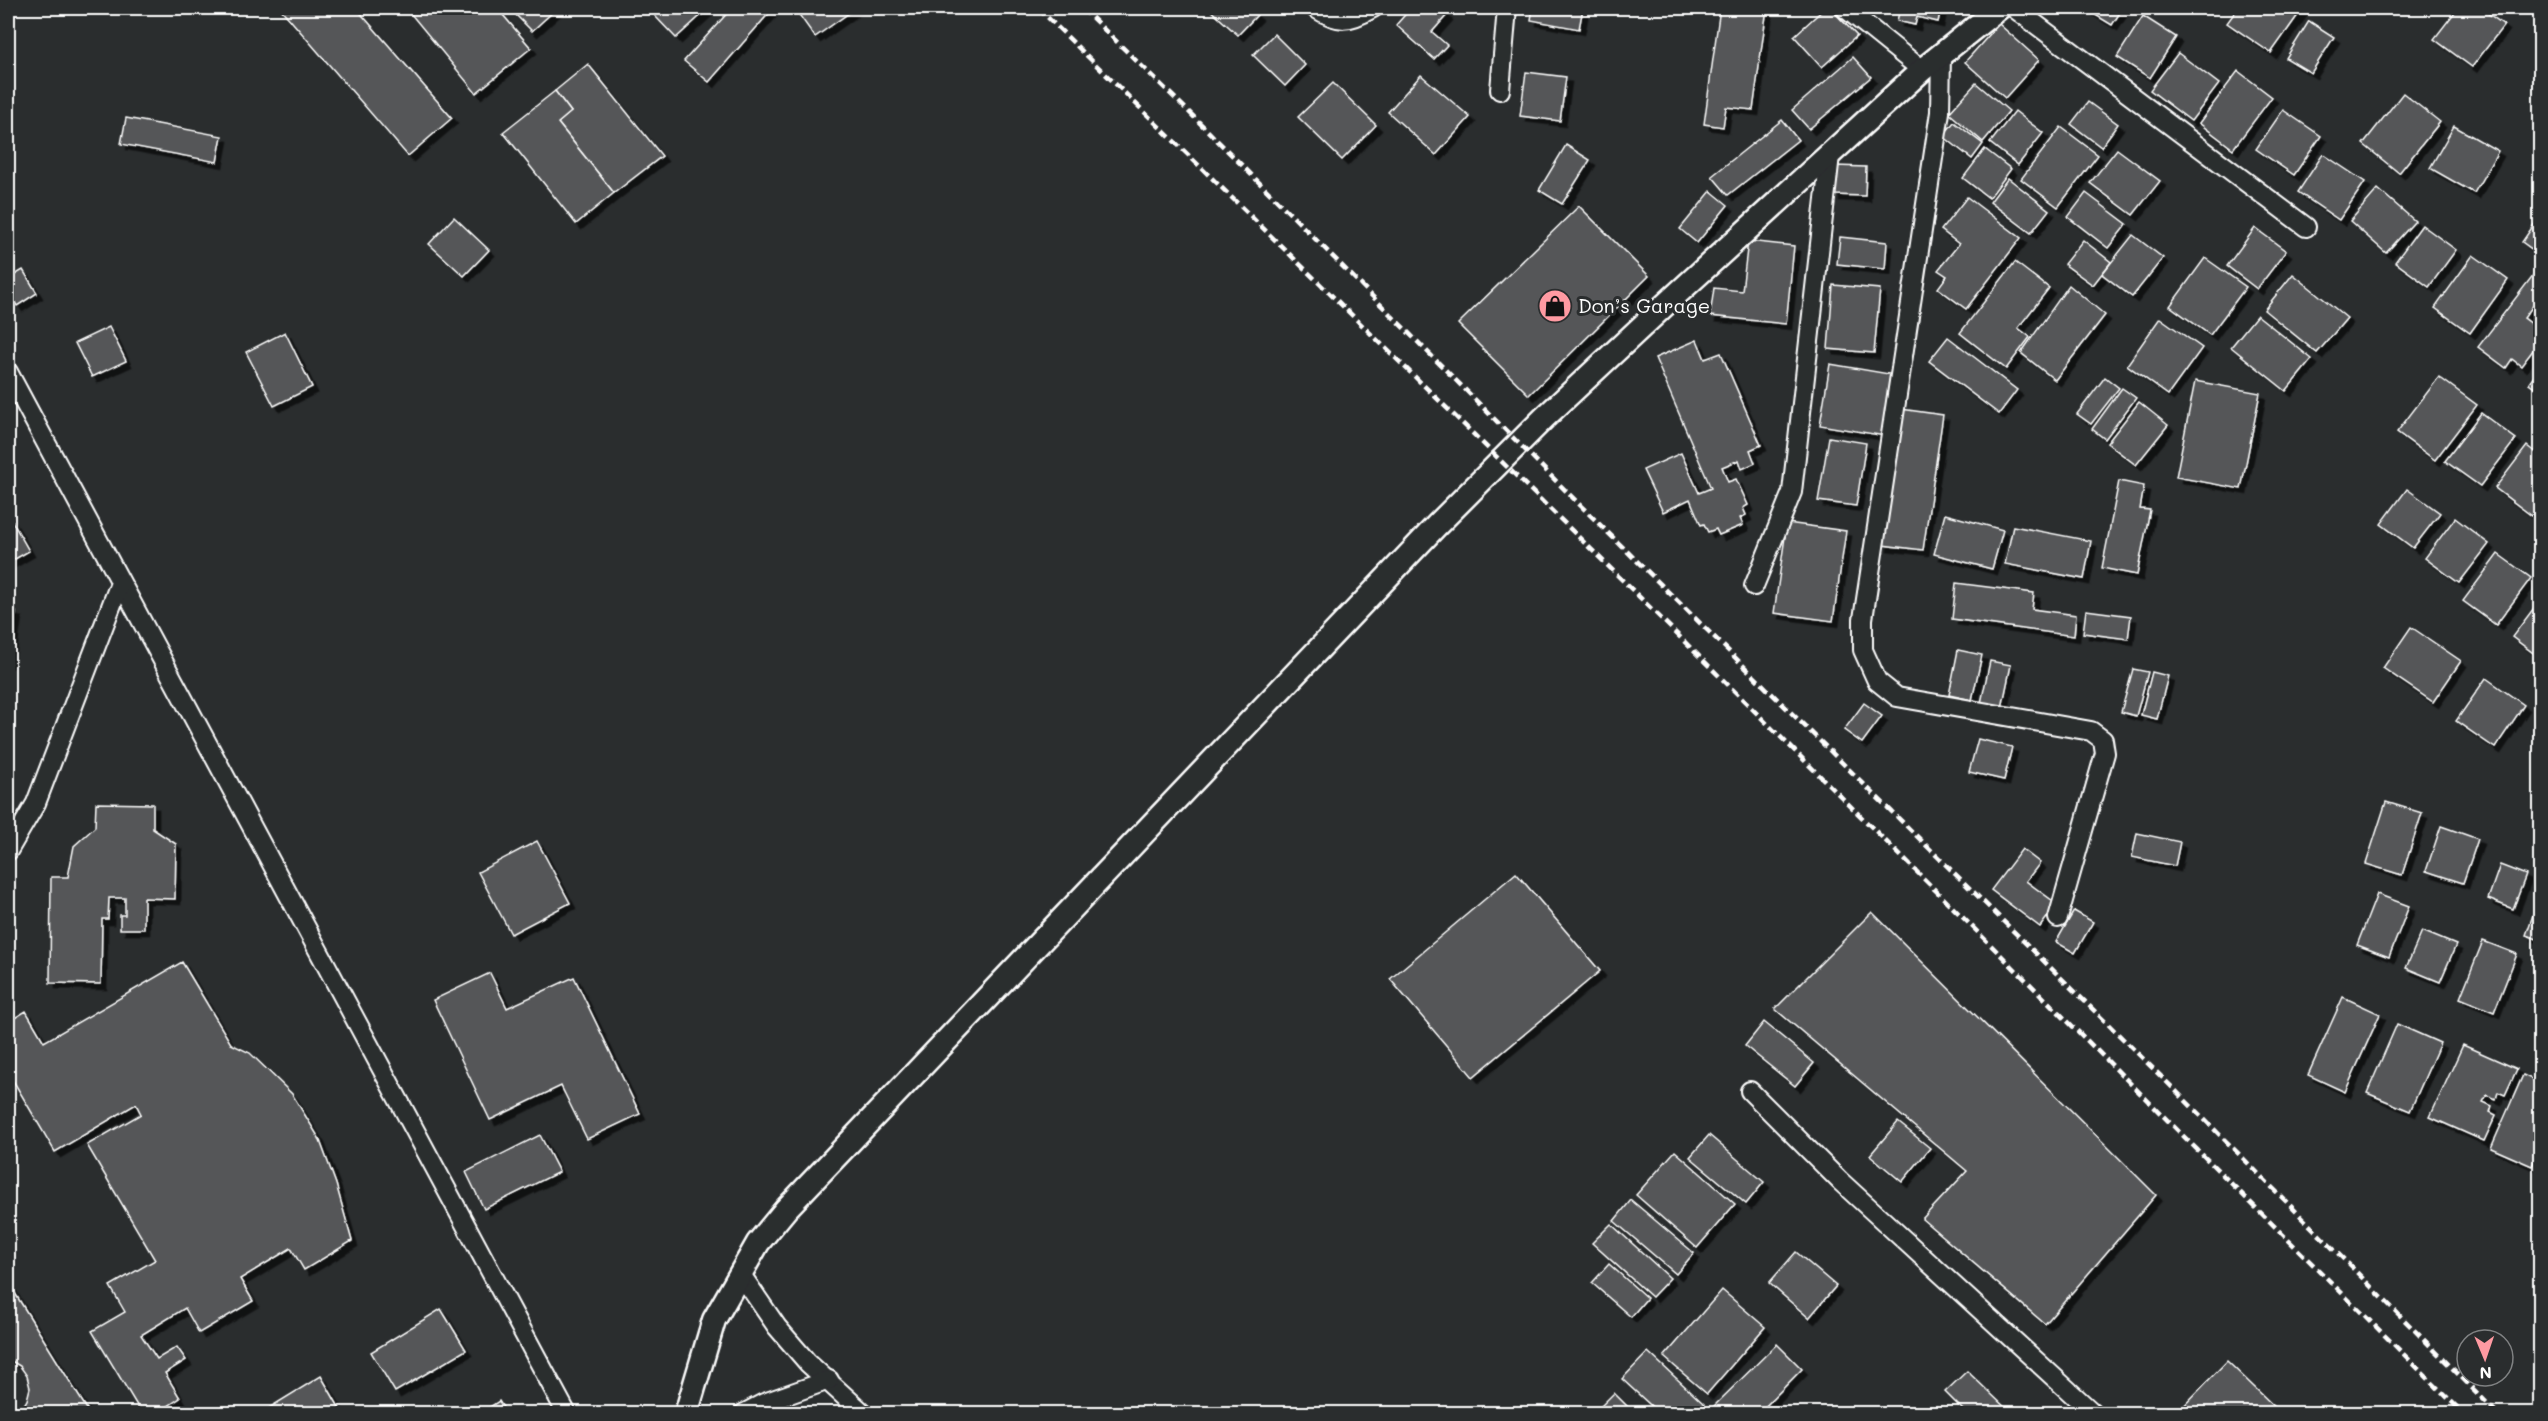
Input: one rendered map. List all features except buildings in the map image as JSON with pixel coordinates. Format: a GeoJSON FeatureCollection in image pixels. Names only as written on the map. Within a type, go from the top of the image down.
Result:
{"type":"FeatureCollection","features":[{"type":"Feature","properties":{"kind":"street"},"geometry":{"type":"LineString","coordinates":[[1315,8],[1338,20],[1356,18],[1373,8]]}},
{"type":"Feature","properties":{"kind":"street"},"geometry":{"type":"LineString","coordinates":[[1500,90],[1507,8]]}},
{"type":"Feature","properties":{"kind":"street"},"geometry":{"type":"LineString","coordinates":[[1845,8],[1922,70]]}},
{"type":"Feature","properties":{"kind":"street"},"geometry":{"type":"LineString","coordinates":[[686,1413],[714,1320],[758,1243],[786,1209],[1437,525],[1552,410],[1922,70],[1999,9],[2306,227]]}},
{"type":"Feature","properties":{"kind":"street"},"geometry":{"type":"LineString","coordinates":[[1941,55],[1940,112],[1863,619],[1863,650],[1877,681],[1897,697],[2091,731],[2103,740],[2105,753],[2058,918]]}},
{"type":"Feature","properties":{"kind":"street"},"geometry":{"type":"LineString","coordinates":[[1754,586],[1792,492],[1830,155]]}},
{"type":"Feature","properties":{"kind":"street"},"geometry":{"type":"LineString","coordinates":[[8,372],[567,1413]]}},
{"type":"Feature","properties":{"kind":"street"},"geometry":{"type":"LineString","coordinates":[[8,851],[36,803],[120,584]]}},
{"type":"Feature","properties":{"kind":"street"},"geometry":{"type":"LineString","coordinates":[[1750,1091],[1840,1181],[2094,1413]]}},
{"type":"Feature","properties":{"kind":"street"},"geometry":{"type":"LineString","coordinates":[[740,1273],[777,1327],[808,1363],[864,1413]]}},
{"type":"Feature","properties":{"kind":"street"},"geometry":{"type":"LineString","coordinates":[[743,1413],[764,1403],[829,1380]]}},
{"type":"Feature","properties":{"kind":"railway"},"geometry":{"type":"LineString","coordinates":[[1038,8],[1596,554],[2464,1414]]}},
{"type":"Feature","properties":{"kind":"railway"},"geometry":{"type":"LineString","coordinates":[[1082,8],[1182,105],[1581,506],[2178,1093],[2498,1414]]}},
{"type":"Feature","properties":{"kind":"place","name":"Don’s Garage"},"geometry":{"type":"Point","coordinates":[1555,306]}}]}
